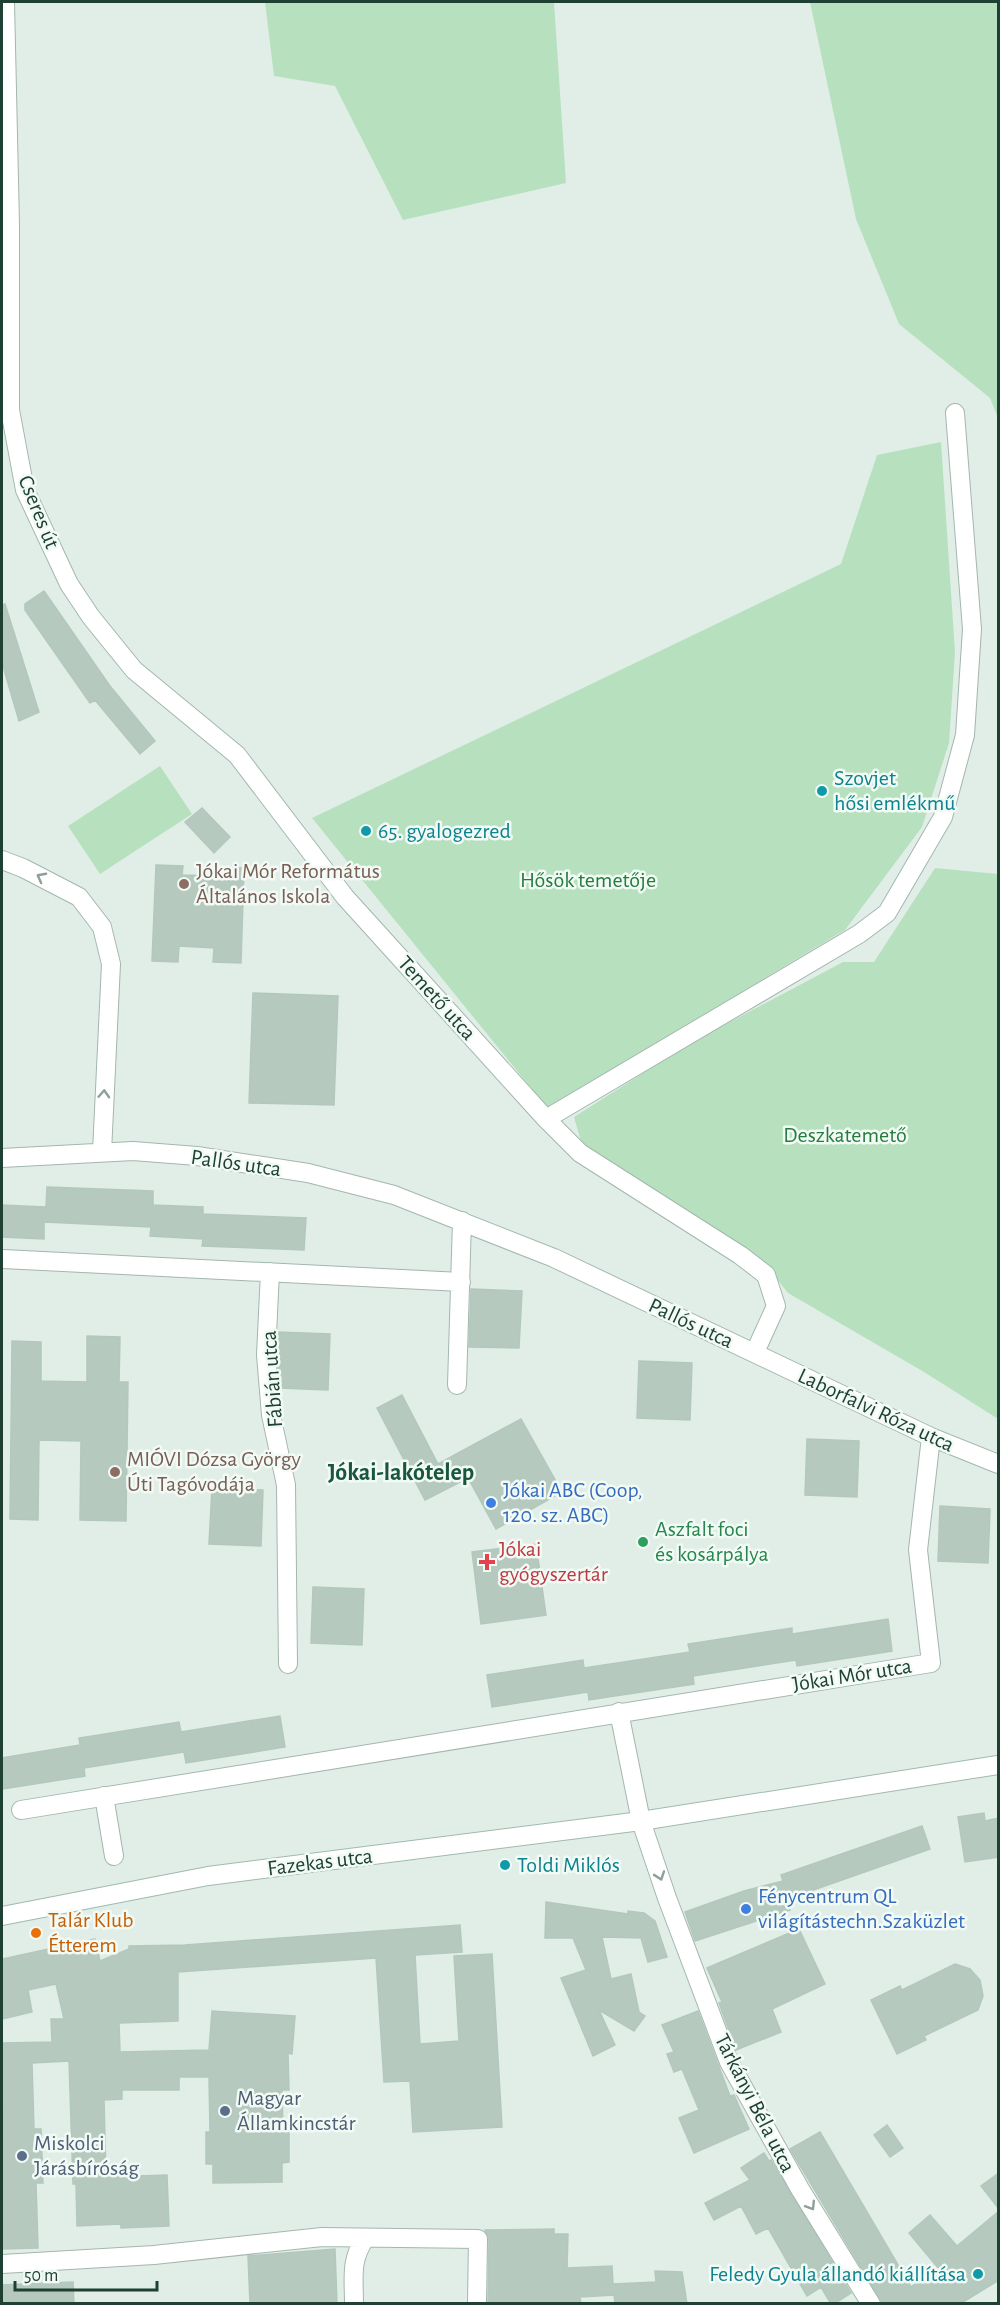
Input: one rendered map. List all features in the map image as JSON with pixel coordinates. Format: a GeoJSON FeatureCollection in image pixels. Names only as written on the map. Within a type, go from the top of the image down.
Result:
{"type":"FeatureCollection","features":[{"type":"Feature","properties":{"kind":"street","name":"Cseres út"},"geometry":{"type":"LineString","coordinates":[[5,2],[10,225],[10,410],[25,490],[69,584],[91,617]]}},
{"type":"Feature","properties":{"kind":"street"},"geometry":{"type":"LineString","coordinates":[[546,1119],[859,934],[887,913],[943,817],[965,735],[972,629],[956,413]]}},
{"type":"Feature","properties":{"kind":"street","name":"Temető utca"},"geometry":{"type":"LineString","coordinates":[[91,617],[134,670],[237,755],[345,897],[546,1119],[580,1152],[740,1255],[765,1275],[776,1306],[755,1353]]}},
{"type":"Feature","properties":{"kind":"street"},"geometry":{"type":"LineString","coordinates":[[2,860],[24,868],[79,897],[102,927],[111,964],[102,1152]]}},
{"type":"Feature","properties":{"kind":"street","name":"Pallós utca"},"geometry":{"type":"LineString","coordinates":[[2,1158],[133,1151],[197,1156],[308,1173],[394,1196],[554,1258],[755,1353]]}},
{"type":"Feature","properties":{"kind":"street"},"geometry":{"type":"LineString","coordinates":[[457,1385],[462,1221]]}},
{"type":"Feature","properties":{"kind":"street"},"geometry":{"type":"LineString","coordinates":[[3,1259],[461,1282]]}},
{"type":"Feature","properties":{"kind":"street","name":"Fábián utca"},"geometry":{"type":"LineString","coordinates":[[270,1272],[266,1355],[271,1415],[286,1485],[288,1664]]}},
{"type":"Feature","properties":{"kind":"street","name":"Laborfalvi Róza utca"},"geometry":{"type":"LineString","coordinates":[[755,1353],[931,1437],[999,1464]]}},
{"type":"Feature","properties":{"kind":"street","name":"Jókai Mór utca"},"geometry":{"type":"LineString","coordinates":[[620,1712],[931,1663],[918,1550],[931,1437]]}},
{"type":"Feature","properties":{"kind":"street"},"geometry":{"type":"LineString","coordinates":[[21,1810],[620,1712]]}},
{"type":"Feature","properties":{"kind":"street","name":"Tárkányi Béla utca"},"geometry":{"type":"LineString","coordinates":[[620,1712],[641,1821],[667,1898],[729,2062],[800,2189],[871,2304]]}},
{"type":"Feature","properties":{"kind":"street"},"geometry":{"type":"LineString","coordinates":[[641,1821],[999,1765]]}},
{"type":"Feature","properties":{"kind":"street"},"geometry":{"type":"LineString","coordinates":[[104,1796],[114,1856]]}},
{"type":"Feature","properties":{"kind":"street","name":"Fazekas utca"},"geometry":{"type":"LineString","coordinates":[[2,1916],[208,1876],[641,1821]]}},
{"type":"Feature","properties":{"kind":"street"},"geometry":{"type":"LineString","coordinates":[[2,2264],[154,2255],[322,2237],[478,2240],[477,2304]]}},
{"type":"Feature","properties":{"kind":"street"},"geometry":{"type":"LineString","coordinates":[[354,2304],[354,2266],[357,2251],[365,2239]]}},
{"type":"Feature","properties":{"kind":"green space"},"geometry":{"type":"Polygon","coordinates":[[[265,2],[554,2],[566,183],[403,220],[335,86],[274,76],[265,2]]]}},
{"type":"Feature","properties":{"kind":"green space"},"geometry":{"type":"Polygon","coordinates":[[[810,2],[998,2],[998,418],[990,398],[899,324],[856,219],[810,2]]]}},
{"type":"Feature","properties":{"kind":"green space","name":"Hősök temetője"},"geometry":{"type":"Polygon","coordinates":[[[941,442],[955,652],[949,743],[922,827],[845,930],[547,1108],[312,818],[841,564],[877,455],[941,442]]]}},
{"type":"Feature","properties":{"kind":"green space"},"geometry":{"type":"Polygon","coordinates":[[[160,766],[192,814],[100,874],[68,826],[160,766]]]}},
{"type":"Feature","properties":{"kind":"green space","name":"Deszkatemető"},"geometry":{"type":"Polygon","coordinates":[[[935,868],[998,874],[998,1419],[924,1372],[788,1293],[769,1269],[582,1145],[574,1117],[692,1042],[843,962],[874,962],[935,868]]]}},
{"type":"Feature","properties":{"kind":"building"},"geometry":{"type":"Polygon","coordinates":[[[44,591],[110,686],[155,741],[140,754],[95,700],[90,703],[25,610],[25,604],[44,591]]]}},
{"type":"Feature","properties":{"kind":"building"},"geometry":{"type":"Polygon","coordinates":[[[5,604],[39,712],[19,721],[2,663],[2,605],[5,604]]]}},
{"type":"Feature","properties":{"kind":"building"},"geometry":{"type":"Polygon","coordinates":[[[202,808],[230,837],[214,853],[185,822],[202,808]]]}},
{"type":"Feature","properties":{"kind":"building"},"geometry":{"type":"Polygon","coordinates":[[[156,865],[183,866],[182,875],[215,876],[216,867],[244,868],[241,963],[213,962],[214,948],[179,946],[178,962],[152,961],[156,865]]]}},
{"type":"Feature","properties":{"kind":"building"},"geometry":{"type":"Polygon","coordinates":[[[253,993],[338,996],[334,1105],[249,1103],[253,993]]]}},
{"type":"Feature","properties":{"kind":"building"},"geometry":{"type":"Polygon","coordinates":[[[47,1187],[153,1191],[153,1205],[203,1207],[203,1214],[306,1218],[304,1250],[202,1246],[203,1239],[150,1236],[151,1227],[44,1222],[44,1239],[2,1237],[2,1205],[46,1207],[47,1187]]]}},
{"type":"Feature","properties":{"kind":"building"},"geometry":{"type":"Polygon","coordinates":[[[471,1289],[522,1291],[519,1348],[469,1347],[471,1289]]]}},
{"type":"Feature","properties":{"kind":"building"},"geometry":{"type":"Polygon","coordinates":[[[278,1332],[330,1334],[328,1390],[280,1388],[277,1355],[278,1332]]]}},
{"type":"Feature","properties":{"kind":"building"},"geometry":{"type":"Polygon","coordinates":[[[87,1336],[120,1337],[119,1382],[128,1382],[126,1521],[80,1520],[81,1441],[39,1440],[38,1520],[10,1519],[12,1341],[41,1342],[41,1381],[87,1382],[87,1336]]]}},
{"type":"Feature","properties":{"kind":"building"},"geometry":{"type":"Polygon","coordinates":[[[639,1361],[692,1363],[690,1420],[637,1418],[639,1361]]]}},
{"type":"Feature","properties":{"kind":"building"},"geometry":{"type":"Polygon","coordinates":[[[402,1395],[438,1464],[521,1419],[562,1492],[496,1529],[468,1478],[425,1500],[377,1408],[402,1395]]]}},
{"type":"Feature","properties":{"kind":"building"},"geometry":{"type":"Polygon","coordinates":[[[807,1439],[859,1441],[857,1497],[805,1495],[807,1439]]]}},
{"type":"Feature","properties":{"kind":"building"},"geometry":{"type":"Polygon","coordinates":[[[212,1488],[263,1490],[261,1546],[209,1544],[212,1488]]]}},
{"type":"Feature","properties":{"kind":"building"},"geometry":{"type":"Polygon","coordinates":[[[940,1506],[990,1509],[988,1563],[938,1561],[940,1506]]]}},
{"type":"Feature","properties":{"kind":"building"},"geometry":{"type":"Polygon","coordinates":[[[536,1544],[546,1615],[481,1624],[472,1552],[536,1544]]]}},
{"type":"Feature","properties":{"kind":"building"},"geometry":{"type":"Polygon","coordinates":[[[313,1587],[364,1589],[362,1645],[311,1643],[313,1587]]]}},
{"type":"Feature","properties":{"kind":"building"},"geometry":{"type":"Polygon","coordinates":[[[888,1619],[892,1651],[797,1666],[796,1660],[693,1676],[694,1684],[589,1700],[588,1692],[492,1707],[487,1675],[583,1660],[584,1668],[690,1652],[688,1644],[792,1628],[792,1634],[888,1619]]]}},
{"type":"Feature","properties":{"kind":"building"},"geometry":{"type":"Polygon","coordinates":[[[280,1716],[285,1747],[186,1763],[184,1752],[84,1768],[85,1776],[2,1789],[2,1758],[80,1745],[79,1738],[179,1722],[181,1732],[280,1716]]]}},
{"type":"Feature","properties":{"kind":"building"},"geometry":{"type":"Polygon","coordinates":[[[984,1813],[985,1821],[999,1818],[999,1857],[965,1862],[958,1817],[984,1813]]]}},
{"type":"Feature","properties":{"kind":"building"},"geometry":{"type":"Polygon","coordinates":[[[922,1826],[930,1849],[785,1900],[790,1910],[695,1941],[685,1912],[744,1891],[783,1881],[781,1875],[922,1826]]]}},
{"type":"Feature","properties":{"kind":"building"},"geometry":{"type":"Polygon","coordinates":[[[546,1902],[628,1914],[628,1911],[644,1913],[655,1921],[667,1957],[648,1962],[641,1938],[602,1937],[611,1979],[631,1974],[639,2012],[645,2016],[634,2031],[599,2010],[615,2045],[593,2056],[561,1978],[586,1970],[573,1938],[545,1938],[546,1902]]]}},
{"type":"Feature","properties":{"kind":"building"},"geometry":{"type":"Polygon","coordinates":[[[460,1925],[462,1952],[415,1955],[420,2044],[459,2041],[454,1956],[492,1954],[502,2127],[413,2132],[410,2081],[384,2082],[376,1958],[178,1972],[178,2021],[119,2023],[120,2052],[209,2050],[212,2011],[295,2016],[292,2054],[288,2053],[289,2090],[282,2090],[283,2131],[289,2131],[289,2162],[282,2163],[282,2182],[213,2183],[213,2164],[206,2164],[206,2132],[210,2132],[209,2077],[179,2077],[179,2090],[122,2090],[122,2099],[104,2100],[106,2177],[167,2175],[169,2226],[121,2228],[121,2224],[77,2226],[76,2184],[73,2184],[69,2061],[32,2063],[34,2129],[41,2129],[43,2183],[36,2183],[38,2248],[3,2249],[2,2043],[52,2042],[51,2019],[64,2019],[56,1984],[28,1990],[32,2012],[2,2019],[2,1959],[95,1939],[100,1961],[129,1949],[129,1946],[185,1945],[460,1925]]]}},
{"type":"Feature","properties":{"kind":"building"},"geometry":{"type":"Polygon","coordinates":[[[799,1929],[825,1984],[772,2009],[781,2032],[736,2050],[719,2003],[722,2002],[707,1968],[799,1929]]]}},
{"type":"Feature","properties":{"kind":"building"},"geometry":{"type":"Polygon","coordinates":[[[955,1964],[970,1969],[980,1980],[983,1996],[978,2010],[924,2036],[926,2040],[897,2054],[871,2000],[900,1986],[902,1990],[955,1964]]]}},
{"type":"Feature","properties":{"kind":"building"},"geometry":{"type":"Polygon","coordinates":[[[698,2011],[730,2096],[734,2095],[749,2129],[694,2153],[679,2118],[699,2110],[682,2069],[674,2072],[667,2054],[674,2052],[662,2025],[698,2011]]]}},
{"type":"Feature","properties":{"kind":"building"},"geometry":{"type":"Polygon","coordinates":[[[887,2125],[903,2148],[890,2157],[874,2135],[887,2125]]]}},
{"type":"Feature","properties":{"kind":"building"},"geometry":{"type":"Polygon","coordinates":[[[820,2132],[911,2287],[939,2269],[909,2233],[930,2215],[957,2246],[999,2211],[999,2280],[960,2304],[883,2304],[790,2149],[820,2132]]]}},
{"type":"Feature","properties":{"kind":"building"},"geometry":{"type":"Polygon","coordinates":[[[764,2153],[769,2161],[771,2160],[851,2293],[834,2304],[831,2304],[821,2287],[807,2296],[768,2228],[756,2234],[741,2206],[714,2220],[705,2203],[750,2180],[741,2168],[764,2153]]]}},
{"type":"Feature","properties":{"kind":"building"},"geometry":{"type":"Polygon","coordinates":[[[999,2173],[999,2209],[981,2186],[999,2173]]]}},
{"type":"Feature","properties":{"kind":"building"},"geometry":{"type":"Polygon","coordinates":[[[554,2229],[554,2234],[568,2234],[567,2268],[612,2266],[613,2284],[656,2282],[655,2271],[682,2272],[687,2304],[615,2304],[614,2294],[580,2297],[581,2304],[488,2304],[489,2239],[485,2230],[554,2229]]]}},
{"type":"Feature","properties":{"kind":"building"},"geometry":{"type":"Polygon","coordinates":[[[335,2249],[337,2304],[250,2304],[248,2256],[335,2249]]]}},
{"type":"Feature","properties":{"kind":"building"},"geometry":{"type":"Polygon","coordinates":[[[73,2282],[74,2304],[2,2304],[2,2285],[73,2282]]]}},
{"type":"Feature","properties":{"kind":"place","name":"Szovjet hősi emlékmű"},"geometry":{"type":"Point","coordinates":[822,791]}},
{"type":"Feature","properties":{"kind":"place","name":"65. gyalogezred"},"geometry":{"type":"Point","coordinates":[366,831]}},
{"type":"Feature","properties":{"kind":"place","name":"Jókai Mór Református Általános Iskola"},"geometry":{"type":"Point","coordinates":[184,884]}},
{"type":"Feature","properties":{"kind":"place","name":"MIÓVI Dózsa György Úti Tagóvodája"},"geometry":{"type":"Point","coordinates":[115,1472]}},
{"type":"Feature","properties":{"kind":"place","name":"Jókai ABC (Coop, 120. sz. ABC)"},"geometry":{"type":"Point","coordinates":[491,1503]}},
{"type":"Feature","properties":{"kind":"place","name":"Aszfalt foci és kosárpálya"},"geometry":{"type":"Point","coordinates":[643,1542]}},
{"type":"Feature","properties":{"kind":"place","name":"Jókai gyógyszertár"},"geometry":{"type":"Point","coordinates":[487,1562]}},
{"type":"Feature","properties":{"kind":"place","name":"Toldi Miklós"},"geometry":{"type":"Point","coordinates":[505,1865]}},
{"type":"Feature","properties":{"kind":"place","name":"Fénycentrum QL világítástechn.Szaküzlet"},"geometry":{"type":"Point","coordinates":[746,1909]}},
{"type":"Feature","properties":{"kind":"place","name":"Talár Klub Étterem"},"geometry":{"type":"Point","coordinates":[36,1933]}},
{"type":"Feature","properties":{"kind":"place","name":"Magyar Államkincstár"},"geometry":{"type":"Point","coordinates":[225,2111]}},
{"type":"Feature","properties":{"kind":"place","name":"Miskolci Járásbíróság"},"geometry":{"type":"Point","coordinates":[22,2156]}},
{"type":"Feature","properties":{"kind":"place","name":"Feledy Gyula állandó kiállítása"},"geometry":{"type":"Point","coordinates":[978,2274]}},
{"type":"Feature","properties":{"kind":"district","name":"Jókai-lakótelep"},"geometry":{"type":"Point","coordinates":[401,1473]}}]}
